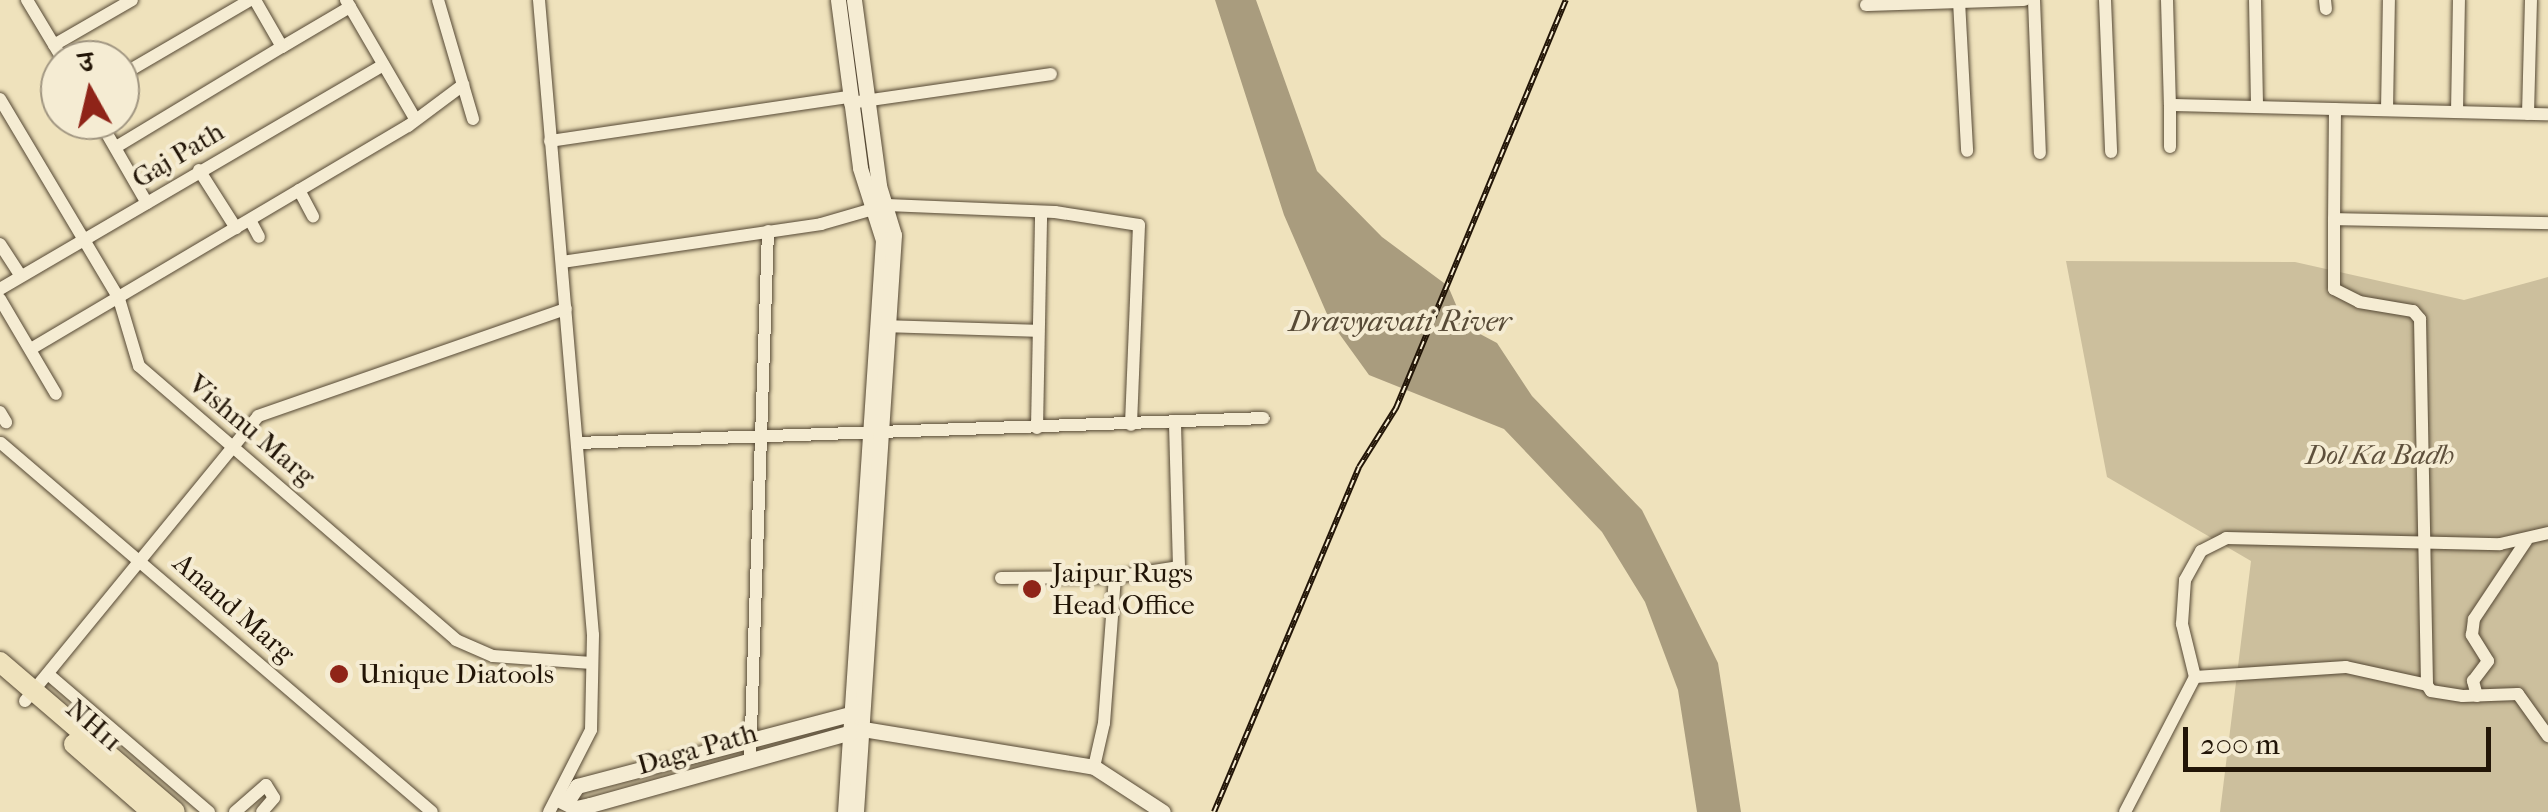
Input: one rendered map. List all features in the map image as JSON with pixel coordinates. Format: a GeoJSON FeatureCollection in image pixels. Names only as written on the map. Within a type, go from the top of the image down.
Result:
{"type":"FeatureCollection","features":[{"type":"Feature","properties":{"kind":"highway"},"geometry":{"type":"LineString","coordinates":[[0,662],[29,696],[175,812]]}},
{"type":"Feature","properties":{"kind":"highway","name":"NH11"},"geometry":{"type":"LineString","coordinates":[[0,680],[29,696],[152,812]]}},
{"type":"Feature","properties":{"kind":"street"},"geometry":{"type":"LineString","coordinates":[[27,0],[52,40]]}},
{"type":"Feature","properties":{"kind":"street"},"geometry":{"type":"LineString","coordinates":[[61,40],[132,0]]}},
{"type":"Feature","properties":{"kind":"street"},"geometry":{"type":"LineString","coordinates":[[140,64],[252,0],[282,47]]}},
{"type":"Feature","properties":{"kind":"street"},"geometry":{"type":"LineString","coordinates":[[438,0],[473,119]]}},
{"type":"Feature","properties":{"kind":"street"},"geometry":{"type":"LineString","coordinates":[[539,0],[592,664],[591,730],[558,804]]}},
{"type":"Feature","properties":{"kind":"street"},"geometry":{"type":"LineString","coordinates":[[838,0],[860,168],[881,206]]}},
{"type":"Feature","properties":{"kind":"street"},"geometry":{"type":"LineString","coordinates":[[854,0],[881,206],[886,326],[858,711],[856,812]]}},
{"type":"Feature","properties":{"kind":"street"},"geometry":{"type":"LineString","coordinates":[[1866,5],[2024,0]]}},
{"type":"Feature","properties":{"kind":"street"},"geometry":{"type":"LineString","coordinates":[[2034,0],[2040,153]]}},
{"type":"Feature","properties":{"kind":"street"},"geometry":{"type":"LineString","coordinates":[[2105,0],[2111,152]]}},
{"type":"Feature","properties":{"kind":"street"},"geometry":{"type":"LineString","coordinates":[[2167,0],[2170,147]]}},
{"type":"Feature","properties":{"kind":"street"},"geometry":{"type":"LineString","coordinates":[[2256,0],[2257,107]]}},
{"type":"Feature","properties":{"kind":"street"},"geometry":{"type":"LineString","coordinates":[[2387,110],[2389,0]]}},
{"type":"Feature","properties":{"kind":"street"},"geometry":{"type":"LineString","coordinates":[[2457,112],[2459,0]]}},
{"type":"Feature","properties":{"kind":"street"},"geometry":{"type":"LineString","coordinates":[[2528,114],[2530,0]]}},
{"type":"Feature","properties":{"kind":"street"},"geometry":{"type":"LineString","coordinates":[[1959,1],[1967,151]]}},
{"type":"Feature","properties":{"kind":"street"},"geometry":{"type":"LineString","coordinates":[[116,147],[348,3],[414,116]]}},
{"type":"Feature","properties":{"kind":"street","name":"Gaj Path"},"geometry":{"type":"LineString","coordinates":[[0,288],[383,65]]}},
{"type":"Feature","properties":{"kind":"street"},"geometry":{"type":"LineString","coordinates":[[550,142],[850,100],[868,102],[1051,74]]}},
{"type":"Feature","properties":{"kind":"street"},"geometry":{"type":"LineString","coordinates":[[34,347],[250,220],[463,85]]}},
{"type":"Feature","properties":{"kind":"street","name":"Vishnu Marg"},"geometry":{"type":"LineString","coordinates":[[0,99],[119,299],[139,366],[456,640],[493,656],[592,664]]}},
{"type":"Feature","properties":{"kind":"street"},"geometry":{"type":"LineString","coordinates":[[2170,105],[2548,114]]}},
{"type":"Feature","properties":{"kind":"street"},"geometry":{"type":"LineString","coordinates":[[2335,109],[2334,289],[2359,302],[2413,311],[2420,319],[2418,436],[2428,545],[2427,685],[2430,691],[2477,696],[2518,694],[2548,736]]}},
{"type":"Feature","properties":{"kind":"street"},"geometry":{"type":"LineString","coordinates":[[112,140],[147,203]]}},
{"type":"Feature","properties":{"kind":"street"},"geometry":{"type":"LineString","coordinates":[[198,170],[236,228]]}},
{"type":"Feature","properties":{"kind":"street"},"geometry":{"type":"LineString","coordinates":[[299,190],[312,216]]}},
{"type":"Feature","properties":{"kind":"street"},"geometry":{"type":"LineString","coordinates":[[562,262],[821,224],[881,206],[1042,212],[1140,225],[1131,424]]}},
{"type":"Feature","properties":{"kind":"street"},"geometry":{"type":"LineString","coordinates":[[1037,428],[1042,212]]}},
{"type":"Feature","properties":{"kind":"street"},"geometry":{"type":"LineString","coordinates":[[2334,219],[2548,223]]}},
{"type":"Feature","properties":{"kind":"street"},"geometry":{"type":"LineString","coordinates":[[250,220],[258,236]]}},
{"type":"Feature","properties":{"kind":"street"},"geometry":{"type":"LineString","coordinates":[[750,760],[758,436],[768,231]]}},
{"type":"Feature","properties":{"kind":"street"},"geometry":{"type":"LineString","coordinates":[[0,244],[21,276]]}},
{"type":"Feature","properties":{"kind":"street"},"geometry":{"type":"LineString","coordinates":[[0,299],[34,347],[56,394]]}},
{"type":"Feature","properties":{"kind":"street"},"geometry":{"type":"LineString","coordinates":[[29,696],[138,557],[258,416],[301,397],[566,309]]}},
{"type":"Feature","properties":{"kind":"street"},"geometry":{"type":"LineString","coordinates":[[886,326],[1037,331]]}},
{"type":"Feature","properties":{"kind":"street"},"geometry":{"type":"LineString","coordinates":[[577,442],[1264,418]]}},
{"type":"Feature","properties":{"kind":"street"},"geometry":{"type":"LineString","coordinates":[[1001,578],[1115,577],[1180,567],[1175,421]]}},
{"type":"Feature","properties":{"kind":"street","name":"Anand Marg"},"geometry":{"type":"LineString","coordinates":[[1,443],[138,557],[425,810]]}},
{"type":"Feature","properties":{"kind":"street"},"geometry":{"type":"LineString","coordinates":[[2125,812],[2195,677],[2182,624],[2186,580],[2201,551],[2226,538],[2428,545],[2526,540],[2548,532]]}},
{"type":"Feature","properties":{"kind":"street"},"geometry":{"type":"LineString","coordinates":[[2477,696],[2473,681],[2488,661],[2472,635],[2474,619],[2526,540]]}},
{"type":"Feature","properties":{"kind":"street"},"geometry":{"type":"LineString","coordinates":[[1094,768],[1115,577]]}},
{"type":"Feature","properties":{"kind":"street"},"geometry":{"type":"LineString","coordinates":[[2195,677],[2346,667],[2427,685]]}},
{"type":"Feature","properties":{"kind":"street"},"geometry":{"type":"LineString","coordinates":[[48,674],[209,812]]}},
{"type":"Feature","properties":{"kind":"street"},"geometry":{"type":"LineString","coordinates":[[558,804],[577,786],[858,711]]}},
{"type":"Feature","properties":{"kind":"street"},"geometry":{"type":"LineString","coordinates":[[858,730],[1094,768],[1163,812]]}},
{"type":"Feature","properties":{"kind":"street"},"geometry":{"type":"LineString","coordinates":[[845,812],[858,730]]}},
{"type":"Feature","properties":{"kind":"street","name":"Daga Path"},"geometry":{"type":"LineString","coordinates":[[558,804],[590,806],[858,730]]}},
{"type":"Feature","properties":{"kind":"street"},"geometry":{"type":"LineString","coordinates":[[236,812],[266,785],[274,798],[262,812]]}},
{"type":"Feature","properties":{"kind":"green space","name":"Dol Ka Badh"},"geometry":{"type":"Polygon","coordinates":[[[2066,261],[2295,262],[2464,300],[2548,277],[2548,812],[2220,812],[2251,561],[2107,477],[2066,261]]]}},
{"type":"Feature","properties":{"kind":"water","name":"Dravyavati River"},"geometry":{"type":"Polygon","coordinates":[[[1215,0],[1256,0],[1317,171],[1382,237],[1448,286],[1465,326],[1497,343],[1532,396],[1642,510],[1718,663],[1741,812],[1697,812],[1678,690],[1645,602],[1602,532],[1504,429],[1369,375],[1330,321],[1284,215],[1215,0]]]}},
{"type":"Feature","properties":{"kind":"railway"},"geometry":{"type":"LineString","coordinates":[[1214,812],[1359,467],[1396,408],[1566,0]]}},
{"type":"Feature","properties":{"kind":"place","name":"Jaipur Rugs Head Office"},"geometry":{"type":"Point","coordinates":[1032,589]}},
{"type":"Feature","properties":{"kind":"place","name":"Unique Diatools"},"geometry":{"type":"Point","coordinates":[339,674]}}]}
